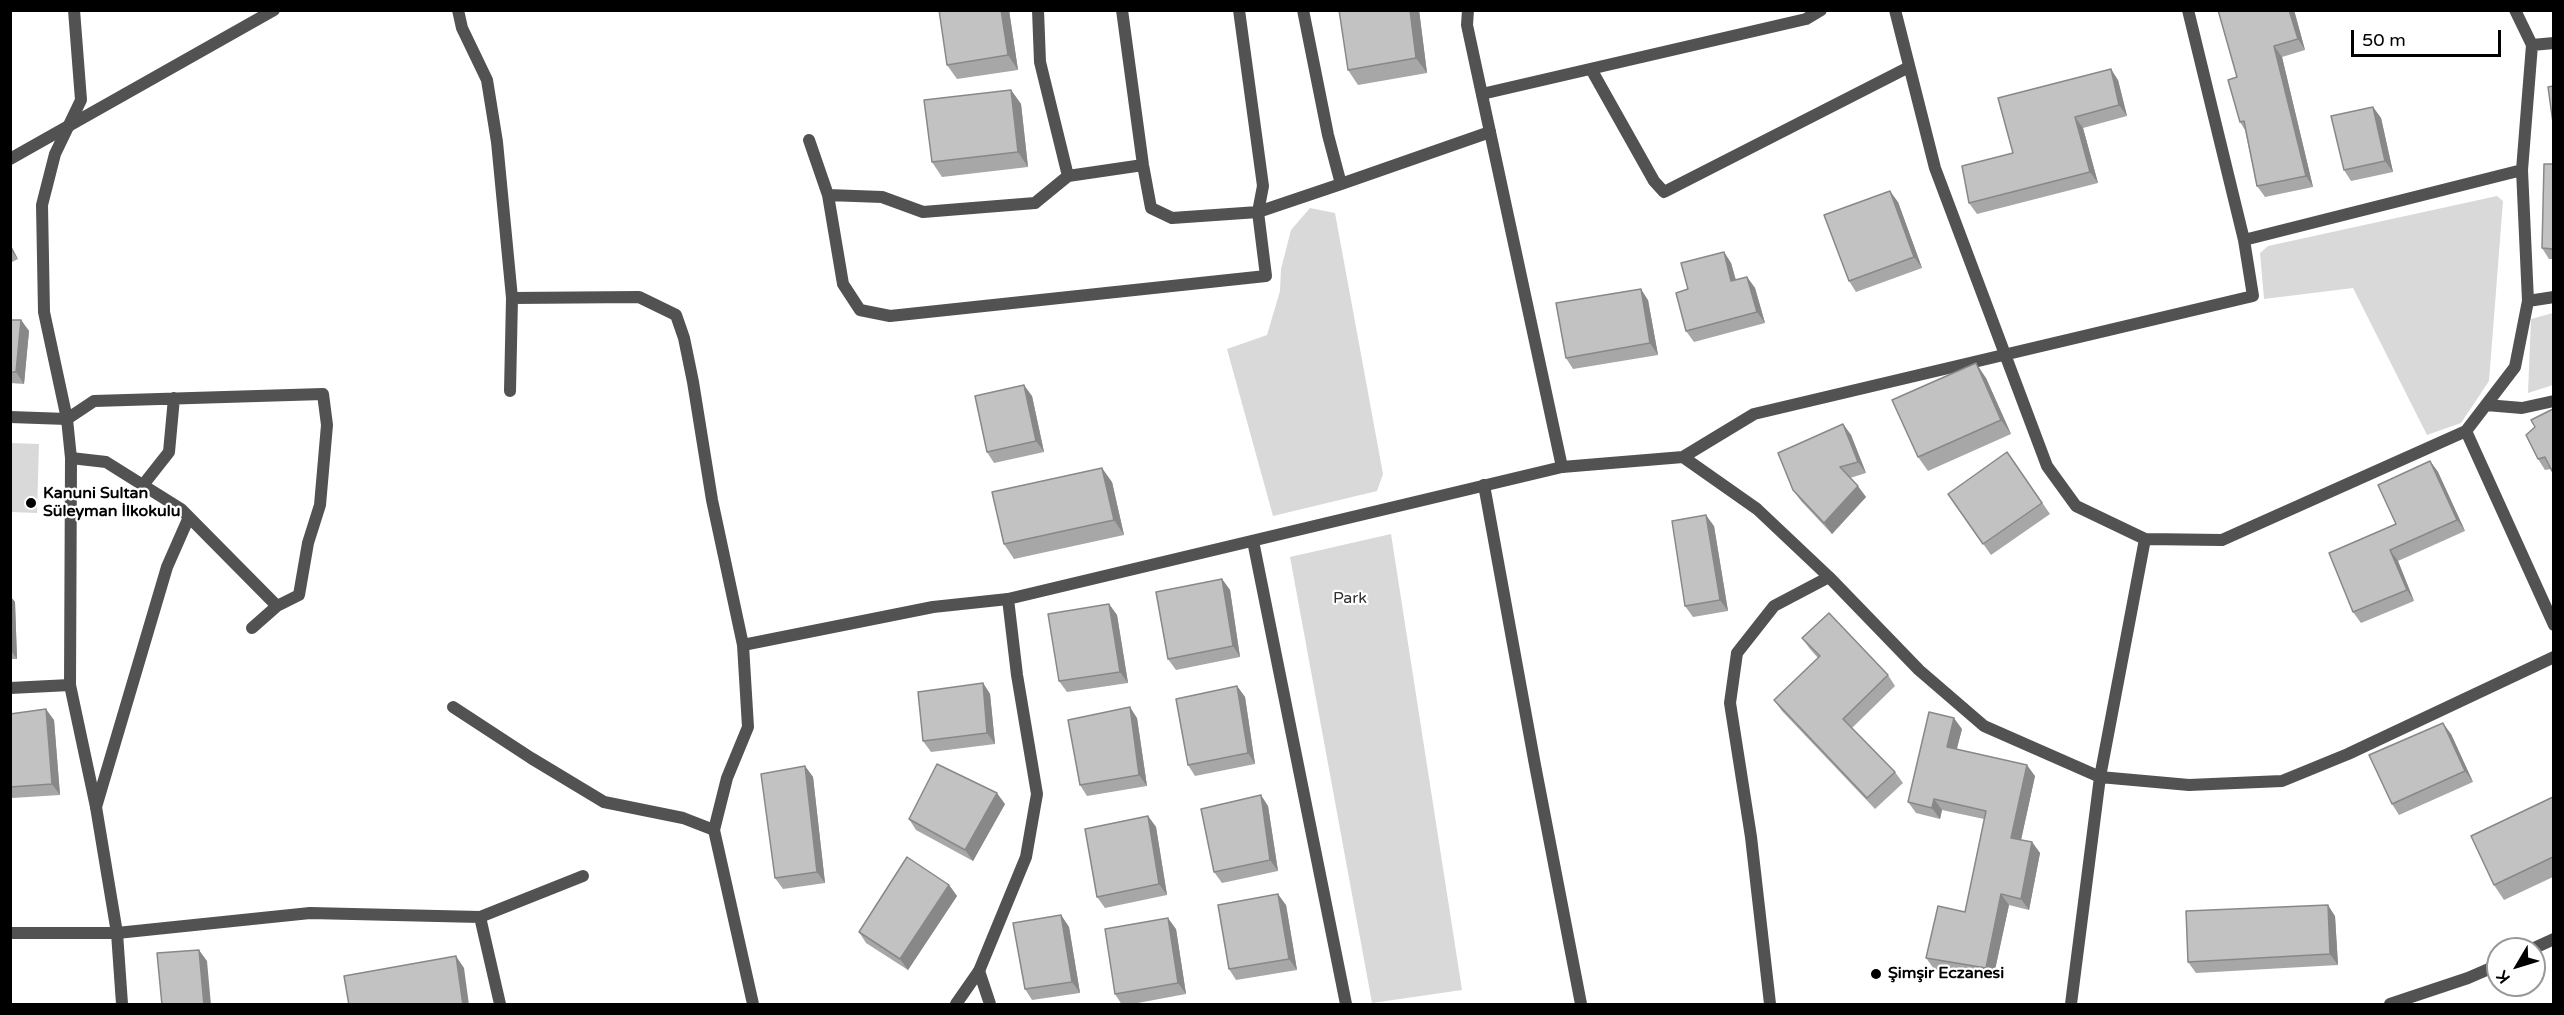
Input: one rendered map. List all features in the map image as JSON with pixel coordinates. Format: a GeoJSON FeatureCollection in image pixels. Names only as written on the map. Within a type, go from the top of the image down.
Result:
{"type":"FeatureCollection","features":[{"type":"Feature","properties":{"kind":"street"},"geometry":{"type":"LineString","coordinates":[[74,10],[81,100],[55,154],[42,205],[44,312],[67,419],[71,458],[70,685],[96,807],[117,933],[122,1005]]}},
{"type":"Feature","properties":{"kind":"street"},"geometry":{"type":"LineString","coordinates":[[10,159],[274,10]]}},
{"type":"Feature","properties":{"kind":"street"},"geometry":{"type":"LineString","coordinates":[[458,10],[462,28],[487,80],[497,142],[512,298],[510,391]]}},
{"type":"Feature","properties":{"kind":"street"},"geometry":{"type":"LineString","coordinates":[[1038,10],[1040,62],[1068,176]]}},
{"type":"Feature","properties":{"kind":"street"},"geometry":{"type":"LineString","coordinates":[[1122,10],[1143,165],[1152,208],[1172,218],[1258,212],[1490,132]]}},
{"type":"Feature","properties":{"kind":"street"},"geometry":{"type":"LineString","coordinates":[[809,140],[828,195],[843,284],[860,310],[890,316],[1266,276],[1258,212],[1263,186],[1239,10]]}},
{"type":"Feature","properties":{"kind":"street"},"geometry":{"type":"LineString","coordinates":[[1303,10],[1328,135],[1341,183]]}},
{"type":"Feature","properties":{"kind":"street"},"geometry":{"type":"LineString","coordinates":[[1468,10],[1467,26],[1562,467]]}},
{"type":"Feature","properties":{"kind":"street"},"geometry":{"type":"LineString","coordinates":[[1482,94],[1806,19],[1821,10]]}},
{"type":"Feature","properties":{"kind":"street"},"geometry":{"type":"LineString","coordinates":[[1895,10],[1935,168],[2047,466],[2076,506],[2145,539],[2222,540],[2466,431],[2515,367],[2528,301],[2522,170],[2532,45],[2515,10]]}},
{"type":"Feature","properties":{"kind":"street"},"geometry":{"type":"LineString","coordinates":[[743,645],[933,607],[1008,599],[1562,467],[1683,457],[1754,414],[2253,296],[2244,240],[2188,10]]}},
{"type":"Feature","properties":{"kind":"street"},"geometry":{"type":"LineString","coordinates":[[2532,45],[2553,43]]}},
{"type":"Feature","properties":{"kind":"street"},"geometry":{"type":"LineString","coordinates":[[1591,69],[1654,181],[1664,192],[1909,67]]}},
{"type":"Feature","properties":{"kind":"street"},"geometry":{"type":"LineString","coordinates":[[828,195],[882,197],[922,212],[1035,203],[1068,176],[1143,165]]}},
{"type":"Feature","properties":{"kind":"street"},"geometry":{"type":"LineString","coordinates":[[2244,240],[2522,170]]}},
{"type":"Feature","properties":{"kind":"street"},"geometry":{"type":"LineString","coordinates":[[512,298],[639,297],[676,315],[684,338],[712,500],[743,645],[748,727],[727,778],[714,830],[753,1005]]}},
{"type":"Feature","properties":{"kind":"street"},"geometry":{"type":"LineString","coordinates":[[2528,301],[2553,297]]}},
{"type":"Feature","properties":{"kind":"street"},"geometry":{"type":"LineString","coordinates":[[10,417],[67,419],[94,401],[323,394],[327,425],[320,506],[308,543],[299,595],[277,606],[252,628]]}},
{"type":"Feature","properties":{"kind":"street"},"geometry":{"type":"LineString","coordinates":[[143,485],[169,452],[174,398]]}},
{"type":"Feature","properties":{"kind":"street"},"geometry":{"type":"LineString","coordinates":[[2486,405],[2522,408],[2553,401]]}},
{"type":"Feature","properties":{"kind":"street"},"geometry":{"type":"LineString","coordinates":[[2466,431],[2553,625]]}},
{"type":"Feature","properties":{"kind":"street"},"geometry":{"type":"LineString","coordinates":[[1683,457],[1756,509],[1829,577],[1919,670],[1984,726],[2100,777],[2189,785],[2282,781],[2348,754],[2553,657]]}},
{"type":"Feature","properties":{"kind":"street"},"geometry":{"type":"LineString","coordinates":[[71,458],[106,462],[180,509],[277,606]]}},
{"type":"Feature","properties":{"kind":"street"},"geometry":{"type":"LineString","coordinates":[[1484,485],[1534,765],[1581,1005]]}},
{"type":"Feature","properties":{"kind":"street"},"geometry":{"type":"LineString","coordinates":[[96,807],[167,567],[189,517]]}},
{"type":"Feature","properties":{"kind":"street"},"geometry":{"type":"LineString","coordinates":[[2071,1005],[2100,777],[2145,539]]}},
{"type":"Feature","properties":{"kind":"street"},"geometry":{"type":"LineString","coordinates":[[1253,541],[1346,1005]]}},
{"type":"Feature","properties":{"kind":"street"},"geometry":{"type":"LineString","coordinates":[[1770,1005],[1751,837],[1730,703],[1737,653],[1774,606],[1829,577]]}},
{"type":"Feature","properties":{"kind":"street"},"geometry":{"type":"LineString","coordinates":[[956,1005],[979,971],[1026,857],[1036,794],[1017,675],[1008,599]]}},
{"type":"Feature","properties":{"kind":"street"},"geometry":{"type":"LineString","coordinates":[[10,688],[70,685]]}},
{"type":"Feature","properties":{"kind":"street"},"geometry":{"type":"LineString","coordinates":[[453,707],[604,802],[684,818],[714,830]]}},
{"type":"Feature","properties":{"kind":"street"},"geometry":{"type":"LineString","coordinates":[[10,933],[117,933],[310,913],[480,917],[583,876]]}},
{"type":"Feature","properties":{"kind":"street"},"geometry":{"type":"LineString","coordinates":[[480,917],[500,1005]]}},
{"type":"Feature","properties":{"kind":"street"},"geometry":{"type":"LineString","coordinates":[[2390,1005],[2486,970]]}},
{"type":"Feature","properties":{"kind":"street"},"geometry":{"type":"LineString","coordinates":[[979,971],[990,1005]]}},
{"type":"Feature","properties":{"kind":"green space"},"geometry":{"type":"Polygon","coordinates":[[[2497,196],[2503,201],[2489,381],[2461,423],[2427,435],[2353,288],[2264,299],[2260,253],[2268,246],[2497,196]]]}},
{"type":"Feature","properties":{"kind":"green space"},"geometry":{"type":"Polygon","coordinates":[[[1310,208],[1335,213],[1383,474],[1377,491],[1273,516],[1227,349],[1267,335],[1280,291],[1281,269],[1291,230],[1310,208]]]}},
{"type":"Feature","properties":{"kind":"green space"},"geometry":{"type":"Polygon","coordinates":[[[2553,313],[2553,385],[2528,393],[2531,319],[2553,313]]]}},
{"type":"Feature","properties":{"kind":"green space"},"geometry":{"type":"Polygon","coordinates":[[[11,443],[39,444],[37,513],[11,512],[11,443]]]}},
{"type":"Feature","properties":{"kind":"green space","name":"Park"},"geometry":{"type":"Polygon","coordinates":[[[1391,534],[1462,990],[1372,1003],[1290,557],[1391,534]]]}},
{"type":"Feature","properties":{"kind":"building"},"geometry":{"type":"Polygon","coordinates":[[[939,10],[1001,10],[1008,55],[947,65],[939,10]]]}},
{"type":"Feature","properties":{"kind":"building"},"geometry":{"type":"Polygon","coordinates":[[[1339,10],[1410,10],[1416,58],[1348,70],[1339,10]]]}},
{"type":"Feature","properties":{"kind":"building"},"geometry":{"type":"Polygon","coordinates":[[[2218,10],[2289,10],[2298,39],[2274,46],[2306,176],[2257,186],[2244,121],[2240,122],[2228,80],[2237,77],[2218,10]]]}},
{"type":"Feature","properties":{"kind":"building"},"geometry":{"type":"Polygon","coordinates":[[[2111,69],[2119,105],[2075,117],[2090,172],[1969,203],[1962,166],[2013,153],[1998,98],[2111,69]]]}},
{"type":"Feature","properties":{"kind":"building"},"geometry":{"type":"Polygon","coordinates":[[[2553,86],[2553,123],[2548,87],[2553,86]]]}},
{"type":"Feature","properties":{"kind":"building"},"geometry":{"type":"Polygon","coordinates":[[[1011,90],[1018,152],[932,162],[924,100],[1011,90]]]}},
{"type":"Feature","properties":{"kind":"building"},"geometry":{"type":"Polygon","coordinates":[[[2373,107],[2385,161],[2344,170],[2331,116],[2373,107]]]}},
{"type":"Feature","properties":{"kind":"building"},"geometry":{"type":"Polygon","coordinates":[[[2544,164],[2553,164],[2553,249],[2542,248],[2544,164]]]}},
{"type":"Feature","properties":{"kind":"building"},"geometry":{"type":"Polygon","coordinates":[[[1890,191],[1914,257],[1849,281],[1824,215],[1890,191]]]}},
{"type":"Feature","properties":{"kind":"building"},"geometry":{"type":"Polygon","coordinates":[[[1724,252],[1731,281],[1747,277],[1757,312],[1686,331],[1676,293],[1688,289],[1681,263],[1724,252]]]}},
{"type":"Feature","properties":{"kind":"building"},"geometry":{"type":"Polygon","coordinates":[[[1641,289],[1650,343],[1566,358],[1556,303],[1641,289]]]}},
{"type":"Feature","properties":{"kind":"building"},"geometry":{"type":"Polygon","coordinates":[[[10,320],[21,320],[16,372],[10,372],[10,320]]]}},
{"type":"Feature","properties":{"kind":"building"},"geometry":{"type":"Polygon","coordinates":[[[1976,363],[2001,420],[1918,457],[1892,400],[1976,363]]]}},
{"type":"Feature","properties":{"kind":"building"},"geometry":{"type":"Polygon","coordinates":[[[1024,385],[1036,441],[987,452],[975,396],[1024,385]]]}},
{"type":"Feature","properties":{"kind":"building"},"geometry":{"type":"Polygon","coordinates":[[[2553,409],[2552,471],[2545,457],[2538,459],[2526,435],[2535,427],[2531,420],[2553,409]]]}},
{"type":"Feature","properties":{"kind":"building"},"geometry":{"type":"Polygon","coordinates":[[[1843,424],[1858,462],[1840,467],[1858,486],[1824,523],[1793,490],[1778,453],[1843,424]]]}},
{"type":"Feature","properties":{"kind":"building"},"geometry":{"type":"Polygon","coordinates":[[[2007,452],[2042,503],[1983,544],[1948,494],[2007,452]]]}},
{"type":"Feature","properties":{"kind":"building"},"geometry":{"type":"Polygon","coordinates":[[[2430,461],[2457,520],[2390,550],[2407,590],[2353,612],[2329,553],[2396,524],[2378,485],[2430,461]]]}},
{"type":"Feature","properties":{"kind":"building"},"geometry":{"type":"Polygon","coordinates":[[[1102,468],[1114,520],[1004,544],[992,492],[1102,468]]]}},
{"type":"Feature","properties":{"kind":"building"},"geometry":{"type":"Polygon","coordinates":[[[1706,515],[1720,600],[1685,606],[1672,521],[1706,515]]]}},
{"type":"Feature","properties":{"kind":"building"},"geometry":{"type":"Polygon","coordinates":[[[1222,579],[1233,646],[1168,659],[1156,592],[1222,579]]]}},
{"type":"Feature","properties":{"kind":"building"},"geometry":{"type":"Polygon","coordinates":[[[1109,604],[1120,672],[1059,681],[1048,614],[1109,604]]]}},
{"type":"Feature","properties":{"kind":"building"},"geometry":{"type":"Polygon","coordinates":[[[1829,613],[1888,675],[1843,719],[1895,772],[1867,798],[1774,700],[1820,656],[1802,638],[1829,613]]]}},
{"type":"Feature","properties":{"kind":"building"},"geometry":{"type":"Polygon","coordinates":[[[983,683],[987,733],[923,741],[918,692],[983,683]]]}},
{"type":"Feature","properties":{"kind":"building"},"geometry":{"type":"Polygon","coordinates":[[[1237,686],[1248,753],[1188,765],[1176,699],[1237,686]]]}},
{"type":"Feature","properties":{"kind":"building"},"geometry":{"type":"Polygon","coordinates":[[[1130,707],[1139,775],[1080,785],[1068,720],[1130,707]]]}},
{"type":"Feature","properties":{"kind":"building"},"geometry":{"type":"Polygon","coordinates":[[[46,709],[52,784],[10,787],[10,714],[46,709]]]}},
{"type":"Feature","properties":{"kind":"building"},"geometry":{"type":"Polygon","coordinates":[[[1929,712],[1954,718],[1947,747],[2027,765],[2011,838],[2032,842],[2021,899],[2001,894],[1986,968],[1926,958],[1938,906],[1965,912],[1986,811],[1934,799],[1932,808],[1908,802],[1929,712]]]}},
{"type":"Feature","properties":{"kind":"building"},"geometry":{"type":"Polygon","coordinates":[[[2443,723],[2465,771],[2392,804],[2369,755],[2443,723]]]}},
{"type":"Feature","properties":{"kind":"building"},"geometry":{"type":"Polygon","coordinates":[[[937,764],[997,793],[965,850],[909,819],[937,764]]]}},
{"type":"Feature","properties":{"kind":"building"},"geometry":{"type":"Polygon","coordinates":[[[805,766],[817,872],[775,878],[761,774],[805,766]]]}},
{"type":"Feature","properties":{"kind":"building"},"geometry":{"type":"Polygon","coordinates":[[[1261,795],[1270,860],[1214,872],[1201,809],[1261,795]]]}},
{"type":"Feature","properties":{"kind":"building"},"geometry":{"type":"Polygon","coordinates":[[[2553,797],[2553,857],[2494,885],[2471,836],[2553,797]]]}},
{"type":"Feature","properties":{"kind":"building"},"geometry":{"type":"Polygon","coordinates":[[[1148,816],[1159,884],[1097,897],[1085,829],[1148,816]]]}},
{"type":"Feature","properties":{"kind":"building"},"geometry":{"type":"Polygon","coordinates":[[[907,857],[949,885],[900,959],[859,932],[907,857]]]}},
{"type":"Feature","properties":{"kind":"building"},"geometry":{"type":"Polygon","coordinates":[[[1278,894],[1289,959],[1229,969],[1218,905],[1278,894]]]}},
{"type":"Feature","properties":{"kind":"building"},"geometry":{"type":"Polygon","coordinates":[[[2328,905],[2330,954],[2188,962],[2186,911],[2328,905]]]}},
{"type":"Feature","properties":{"kind":"building"},"geometry":{"type":"Polygon","coordinates":[[[1061,915],[1072,982],[1025,989],[1013,923],[1061,915]]]}},
{"type":"Feature","properties":{"kind":"building"},"geometry":{"type":"Polygon","coordinates":[[[1168,918],[1178,983],[1115,994],[1105,929],[1168,918]]]}},
{"type":"Feature","properties":{"kind":"building"},"geometry":{"type":"Polygon","coordinates":[[[199,950],[204,1005],[162,1005],[157,953],[199,950]]]}},
{"type":"Feature","properties":{"kind":"building"},"geometry":{"type":"Polygon","coordinates":[[[456,956],[463,1005],[349,1005],[344,976],[456,956]]]}},
{"type":"Feature","properties":{"kind":"place","name":"Kanuni Sultan Süleyman İlkokulu"},"geometry":{"type":"Point","coordinates":[31,503]}},
{"type":"Feature","properties":{"kind":"place","name":"Şimşir Eczanesi"},"geometry":{"type":"Point","coordinates":[1876,974]}}]}
